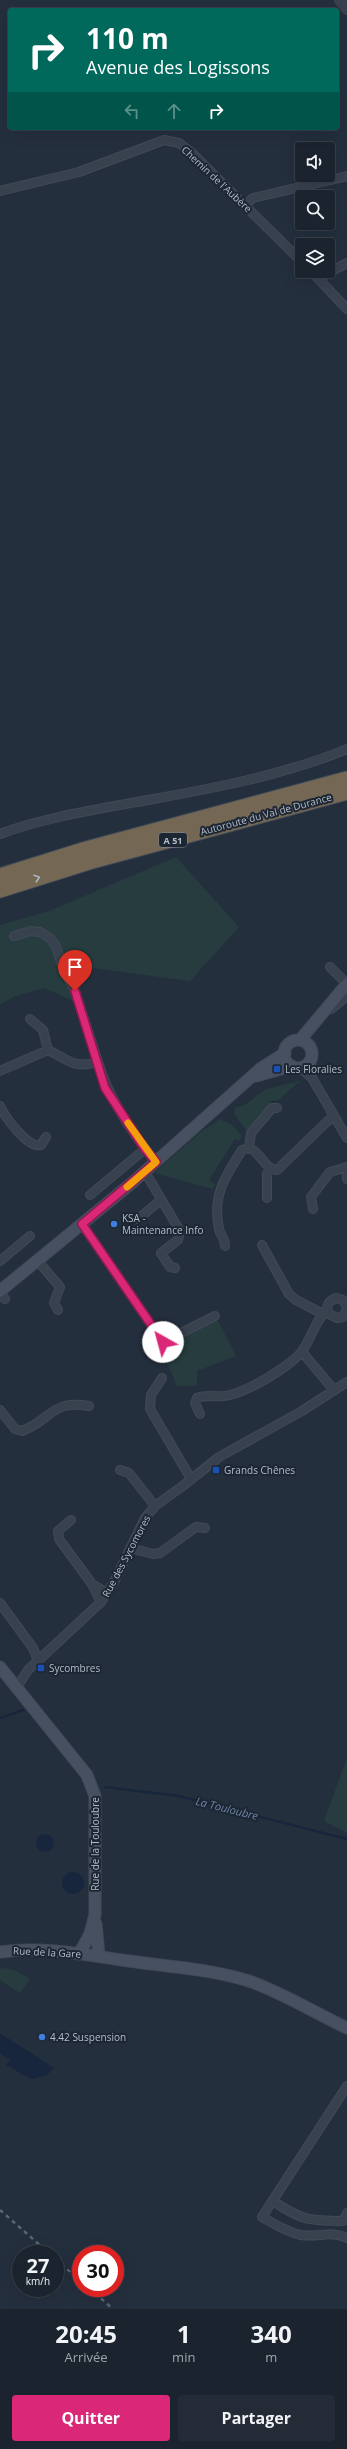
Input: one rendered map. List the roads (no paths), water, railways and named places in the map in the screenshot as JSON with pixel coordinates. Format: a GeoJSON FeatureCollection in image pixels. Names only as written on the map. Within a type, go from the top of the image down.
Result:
{"type":"FeatureCollection","features":[{"type":"Feature","properties":{"kind":"highway"},"geometry":{"type":"LineString","coordinates":[[30,866],[84,845],[293,787],[347,769]]}},
{"type":"Feature","properties":{"kind":"highway","name":"Autoroute du Val de Durance"},"geometry":{"type":"LineString","coordinates":[[0,876],[30,866],[347,779]]}},
{"type":"Feature","properties":{"kind":"highway","name":"Autoroute du Val de Durance"},"geometry":{"type":"LineString","coordinates":[[0,890],[92,861],[347,792]]}},
{"type":"Feature","properties":{"kind":"main road"},"geometry":{"type":"LineString","coordinates":[[304,1042],[314,1023],[347,984]]}},
{"type":"Feature","properties":{"kind":"main road"},"geometry":{"type":"LineString","coordinates":[[2,1294],[37,1260],[145,1172],[260,1068],[285,1053],[291,1042],[304,1042],[312,1051],[311,1060],[306,1065],[295,1066],[250,1078]]}},
{"type":"Feature","properties":{"kind":"main road"},"geometry":{"type":"LineString","coordinates":[[285,1053],[286,1060],[295,1066]]}},
{"type":"Feature","properties":{"kind":"main road","name":"Rue de la Touloubre"},"geometry":{"type":"LineString","coordinates":[[0,1667],[93,1785],[95,1796],[95,1915],[90,1934],[79,1954]]}},
{"type":"Feature","properties":{"kind":"main road"},"geometry":{"type":"LineString","coordinates":[[95,1915],[97,1956]]}},
{"type":"Feature","properties":{"kind":"main road","name":"Rue de la Gare"},"geometry":{"type":"LineString","coordinates":[[0,1952],[16,1950],[79,1954],[219,1973],[252,1982],[283,1995],[347,2028]]}},
{"type":"Feature","properties":{"kind":"street"},"geometry":{"type":"LineString","coordinates":[[339,0],[347,10]]}},
{"type":"Feature","properties":{"kind":"street","name":"Chemin de l'Aubère"},"geometry":{"type":"LineString","coordinates":[[0,191],[80,172],[164,140],[171,141],[186,148],[295,255]]}},
{"type":"Feature","properties":{"kind":"street"},"geometry":{"type":"LineString","coordinates":[[245,205],[253,198],[347,176]]}},
{"type":"Feature","properties":{"kind":"street"},"geometry":{"type":"LineString","coordinates":[[335,269],[347,263]]}},
{"type":"Feature","properties":{"kind":"street"},"geometry":{"type":"LineString","coordinates":[[318,278],[347,309]]}},
{"type":"Feature","properties":{"kind":"street"},"geometry":{"type":"LineString","coordinates":[[0,834],[78,812],[184,793],[284,771],[347,749]]}},
{"type":"Feature","properties":{"kind":"street"},"geometry":{"type":"LineString","coordinates":[[14,936],[31,931],[40,932],[50,938],[56,946],[63,968],[75,991],[105,1088],[145,1149],[156,1162]]}},
{"type":"Feature","properties":{"kind":"street"},"geometry":{"type":"LineString","coordinates":[[330,967],[347,984]]}},
{"type":"Feature","properties":{"kind":"street"},"geometry":{"type":"LineString","coordinates":[[314,1023],[347,996]]}},
{"type":"Feature","properties":{"kind":"street"},"geometry":{"type":"LineString","coordinates":[[30,1019],[43,1030],[48,1050],[73,1064],[84,1066],[98,1062]]}},
{"type":"Feature","properties":{"kind":"street"},"geometry":{"type":"LineString","coordinates":[[0,1071],[48,1050]]}},
{"type":"Feature","properties":{"kind":"street"},"geometry":{"type":"LineString","coordinates":[[311,1060],[312,1078],[347,1138]]}},
{"type":"Feature","properties":{"kind":"street"},"geometry":{"type":"LineString","coordinates":[[295,1066],[312,1078]]}},
{"type":"Feature","properties":{"kind":"street"},"geometry":{"type":"LineString","coordinates":[[0,1106],[12,1125],[33,1144],[40,1145],[46,1137]]}},
{"type":"Feature","properties":{"kind":"street"},"geometry":{"type":"LineString","coordinates":[[249,1148],[251,1133],[272,1108],[277,1108]]}},
{"type":"Feature","properties":{"kind":"street"},"geometry":{"type":"LineString","coordinates":[[225,1246],[224,1239],[218,1229],[219,1190],[242,1150],[249,1148],[257,1153],[270,1168],[277,1170],[281,1169],[333,1116]]}},
{"type":"Feature","properties":{"kind":"street"},"geometry":{"type":"LineString","coordinates":[[90,1195],[145,1149]]}},
{"type":"Feature","properties":{"kind":"street"},"geometry":{"type":"LineString","coordinates":[[313,1209],[311,1197],[330,1172],[347,1167]]}},
{"type":"Feature","properties":{"kind":"street"},"geometry":{"type":"LineString","coordinates":[[267,1198],[267,1174],[270,1168]]}},
{"type":"Feature","properties":{"kind":"street"},"geometry":{"type":"LineString","coordinates":[[145,1172],[180,1231],[178,1240],[161,1253],[170,1267],[175,1268]]}},
{"type":"Feature","properties":{"kind":"street"},"geometry":{"type":"LineString","coordinates":[[138,1219],[161,1200]]}},
{"type":"Feature","properties":{"kind":"street"},"geometry":{"type":"LineString","coordinates":[[82,1224],[163,1342],[215,1316]]}},
{"type":"Feature","properties":{"kind":"street"},"geometry":{"type":"LineString","coordinates":[[0,1261],[30,1236]]}},
{"type":"Feature","properties":{"kind":"street"},"geometry":{"type":"LineString","coordinates":[[200,1414],[195,1403],[196,1398],[229,1396],[254,1386],[302,1352],[325,1312],[328,1304],[332,1299],[339,1299],[347,1305],[343,1317],[337,1318],[331,1316],[325,1312],[296,1300],[289,1294],[262,1245]]}},
{"type":"Feature","properties":{"kind":"street"},"geometry":{"type":"LineString","coordinates":[[37,1260],[60,1287],[54,1303],[58,1310]]}},
{"type":"Feature","properties":{"kind":"street"},"geometry":{"type":"LineString","coordinates":[[302,1352],[334,1390]]}},
{"type":"Feature","properties":{"kind":"street"},"geometry":{"type":"LineString","coordinates":[[162,1378],[151,1395],[150,1409],[191,1479]]}},
{"type":"Feature","properties":{"kind":"street","name":"Rue des Sycomores"},"geometry":{"type":"LineString","coordinates":[[28,1670],[101,1602],[145,1518],[155,1506],[219,1457],[302,1411],[347,1382]]}},
{"type":"Feature","properties":{"kind":"street"},"geometry":{"type":"LineString","coordinates":[[0,1410],[16,1428],[22,1430],[60,1406],[68,1404],[89,1406]]}},
{"type":"Feature","properties":{"kind":"street"},"geometry":{"type":"LineString","coordinates":[[120,1470],[129,1473],[155,1506]]}},
{"type":"Feature","properties":{"kind":"street"},"geometry":{"type":"LineString","coordinates":[[71,1520],[58,1531],[59,1539],[92,1584],[101,1602]]}},
{"type":"Feature","properties":{"kind":"street"},"geometry":{"type":"LineString","coordinates":[[130,1548],[153,1554],[160,1553],[196,1527],[205,1528]]}},
{"type":"Feature","properties":{"kind":"street"},"geometry":{"type":"LineString","coordinates":[[92,1584],[107,1593]]}},
{"type":"Feature","properties":{"kind":"street"},"geometry":{"type":"LineString","coordinates":[[0,1603],[33,1648],[38,1661]]}},
{"type":"Feature","properties":{"kind":"street"},"geometry":{"type":"LineString","coordinates":[[33,1648],[46,1654]]}},
{"type":"Feature","properties":{"kind":"street"},"geometry":{"type":"LineString","coordinates":[[9,1678],[28,1670]]}},
{"type":"Feature","properties":{"kind":"street"},"geometry":{"type":"LineString","coordinates":[[17,1687],[28,1670]]}},
{"type":"Feature","properties":{"kind":"street"},"geometry":{"type":"LineString","coordinates":[[347,2086],[262,2217],[280,2228],[302,2235],[325,2233],[340,2234],[347,2238]]}},
{"type":"Feature","properties":{"kind":"street"},"geometry":{"type":"LineString","coordinates":[[273,2201],[295,2215],[312,2221],[343,2221],[347,2213]]}},
{"type":"Feature","properties":{"kind":"water"},"geometry":{"type":"Polygon","coordinates":[[[45,1834],[51,1837],[54,1843],[51,1849],[45,1852],[39,1849],[36,1843],[39,1837],[45,1834]]]}},
{"type":"Feature","properties":{"kind":"water"},"geometry":{"type":"Polygon","coordinates":[[[73,1872],[77,1873],[83,1879],[83,1887],[77,1893],[73,1894],[69,1893],[63,1887],[62,1883],[63,1879],[69,1873],[73,1872]]]}},
{"type":"Feature","properties":{"kind":"water"},"geometry":{"type":"Polygon","coordinates":[[[0,2033],[54,2068],[47,2075],[31,2079],[6,2065],[10,2060],[0,2053],[0,2033]]]}},
{"type":"Feature","properties":{"kind":"waterway","name":"La Touloubre"},"geometry":{"type":"LineString","coordinates":[[0,1718],[23,1710]]}},
{"type":"Feature","properties":{"kind":"waterway","name":"La Touloubre"},"geometry":{"type":"LineString","coordinates":[[105,1787],[179,1796],[347,1839]]}},
{"type":"Feature","properties":{"kind":"railway"},"geometry":{"type":"LineString","coordinates":[[0,2210],[40,2245]]}},
{"type":"Feature","properties":{"kind":"railway"},"geometry":{"type":"LineString","coordinates":[[64,2267],[72,2273]]}},
{"type":"Feature","properties":{"kind":"railway"},"geometry":{"type":"LineString","coordinates":[[99,2297],[113,2309]]}},
{"type":"Feature","properties":{"kind":"place","name":"Les Floralies"},"geometry":{"type":"Point","coordinates":[277,1069]}},
{"type":"Feature","properties":{"kind":"place","name":"KSA - Maintenance Info"},"geometry":{"type":"Point","coordinates":[114,1224]}},
{"type":"Feature","properties":{"kind":"place","name":"Grands Chênes"},"geometry":{"type":"Point","coordinates":[216,1470]}},
{"type":"Feature","properties":{"kind":"place","name":"Sycombres"},"geometry":{"type":"Point","coordinates":[41,1668]}},
{"type":"Feature","properties":{"kind":"place","name":"4.42 Suspension"},"geometry":{"type":"Point","coordinates":[42,2037]}}]}
